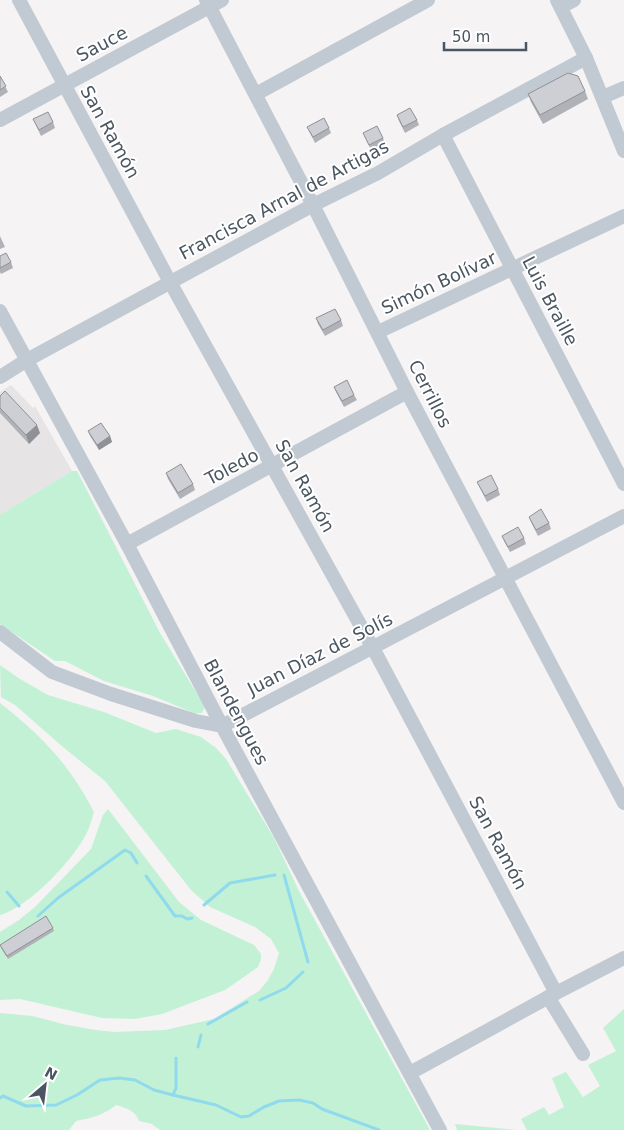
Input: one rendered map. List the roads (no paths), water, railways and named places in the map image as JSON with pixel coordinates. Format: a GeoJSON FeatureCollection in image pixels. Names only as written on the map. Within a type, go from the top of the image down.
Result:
{"type":"FeatureCollection","features":[{"type":"Feature","properties":{"kind":"street","name":"San Ramón"},"geometry":{"type":"LineString","coordinates":[[18,0],[170,282],[373,648],[583,1054]]}},
{"type":"Feature","properties":{"kind":"street"},"geometry":{"type":"LineString","coordinates":[[256,94],[428,0]]}},
{"type":"Feature","properties":{"kind":"street"},"geometry":{"type":"LineString","coordinates":[[574,0],[559,4],[586,58],[624,151]]}},
{"type":"Feature","properties":{"kind":"street","name":"Sauce"},"geometry":{"type":"LineString","coordinates":[[0,120],[213,2]]}},
{"type":"Feature","properties":{"kind":"street","name":"Cerrillos"},"geometry":{"type":"LineString","coordinates":[[213,2],[256,94],[407,392],[624,803]]}},
{"type":"Feature","properties":{"kind":"street","name":"Francisca Arnal de Artigas"},"geometry":{"type":"LineString","coordinates":[[0,377],[27,360],[170,282],[313,205],[378,173],[443,135],[586,58]]}},
{"type":"Feature","properties":{"kind":"street"},"geometry":{"type":"LineString","coordinates":[[603,98],[624,88]]}},
{"type":"Feature","properties":{"kind":"street","name":"Luis Braille"},"geometry":{"type":"LineString","coordinates":[[443,135],[624,484]]}},
{"type":"Feature","properties":{"kind":"street","name":"Simón Bolívar"},"geometry":{"type":"LineString","coordinates":[[378,332],[624,216]]}},
{"type":"Feature","properties":{"kind":"street","name":"Blandengues"},"geometry":{"type":"LineString","coordinates":[[0,311],[127,544],[222,726],[440,1130]]}},
{"type":"Feature","properties":{"kind":"street","name":"Toledo"},"geometry":{"type":"LineString","coordinates":[[127,544],[407,392]]}},
{"type":"Feature","properties":{"kind":"street","name":"Juan Díaz de Solís"},"geometry":{"type":"LineString","coordinates":[[222,726],[624,516]]}},
{"type":"Feature","properties":{"kind":"street"},"geometry":{"type":"LineString","coordinates":[[0,632],[52,672],[111,694],[196,721],[222,726]]}},
{"type":"Feature","properties":{"kind":"street"},"geometry":{"type":"LineString","coordinates":[[410,1073],[624,958]]}},
{"type":"Feature","properties":{"kind":"waterway"},"geometry":{"type":"LineString","coordinates":[[38,916],[58,898],[125,850],[131,853],[137,863]]}},
{"type":"Feature","properties":{"kind":"waterway"},"geometry":{"type":"LineString","coordinates":[[204,905],[230,883],[275,875]]}},
{"type":"Feature","properties":{"kind":"waterway"},"geometry":{"type":"LineString","coordinates":[[284,875],[308,962]]}},
{"type":"Feature","properties":{"kind":"waterway"},"geometry":{"type":"LineString","coordinates":[[146,876],[175,916],[182,916],[187,919],[192,918]]}},
{"type":"Feature","properties":{"kind":"waterway"},"geometry":{"type":"LineString","coordinates":[[7,892],[19,906]]}},
{"type":"Feature","properties":{"kind":"waterway"},"geometry":{"type":"LineString","coordinates":[[260,1000],[286,988],[303,972]]}},
{"type":"Feature","properties":{"kind":"waterway"},"geometry":{"type":"LineString","coordinates":[[208,1024],[247,1002]]}},
{"type":"Feature","properties":{"kind":"waterway"},"geometry":{"type":"LineString","coordinates":[[198,1047],[201,1035]]}},
{"type":"Feature","properties":{"kind":"waterway"},"geometry":{"type":"LineString","coordinates":[[173,1095],[176,1088],[176,1058]]}},
{"type":"Feature","properties":{"kind":"waterway"},"geometry":{"type":"LineString","coordinates":[[0,1098],[3,1096],[26,1106],[56,1105],[77,1095],[100,1080],[119,1078],[135,1080],[154,1090],[216,1105],[241,1117],[249,1116],[279,1101],[299,1100],[313,1103],[322,1109],[379,1130]]}}]}
